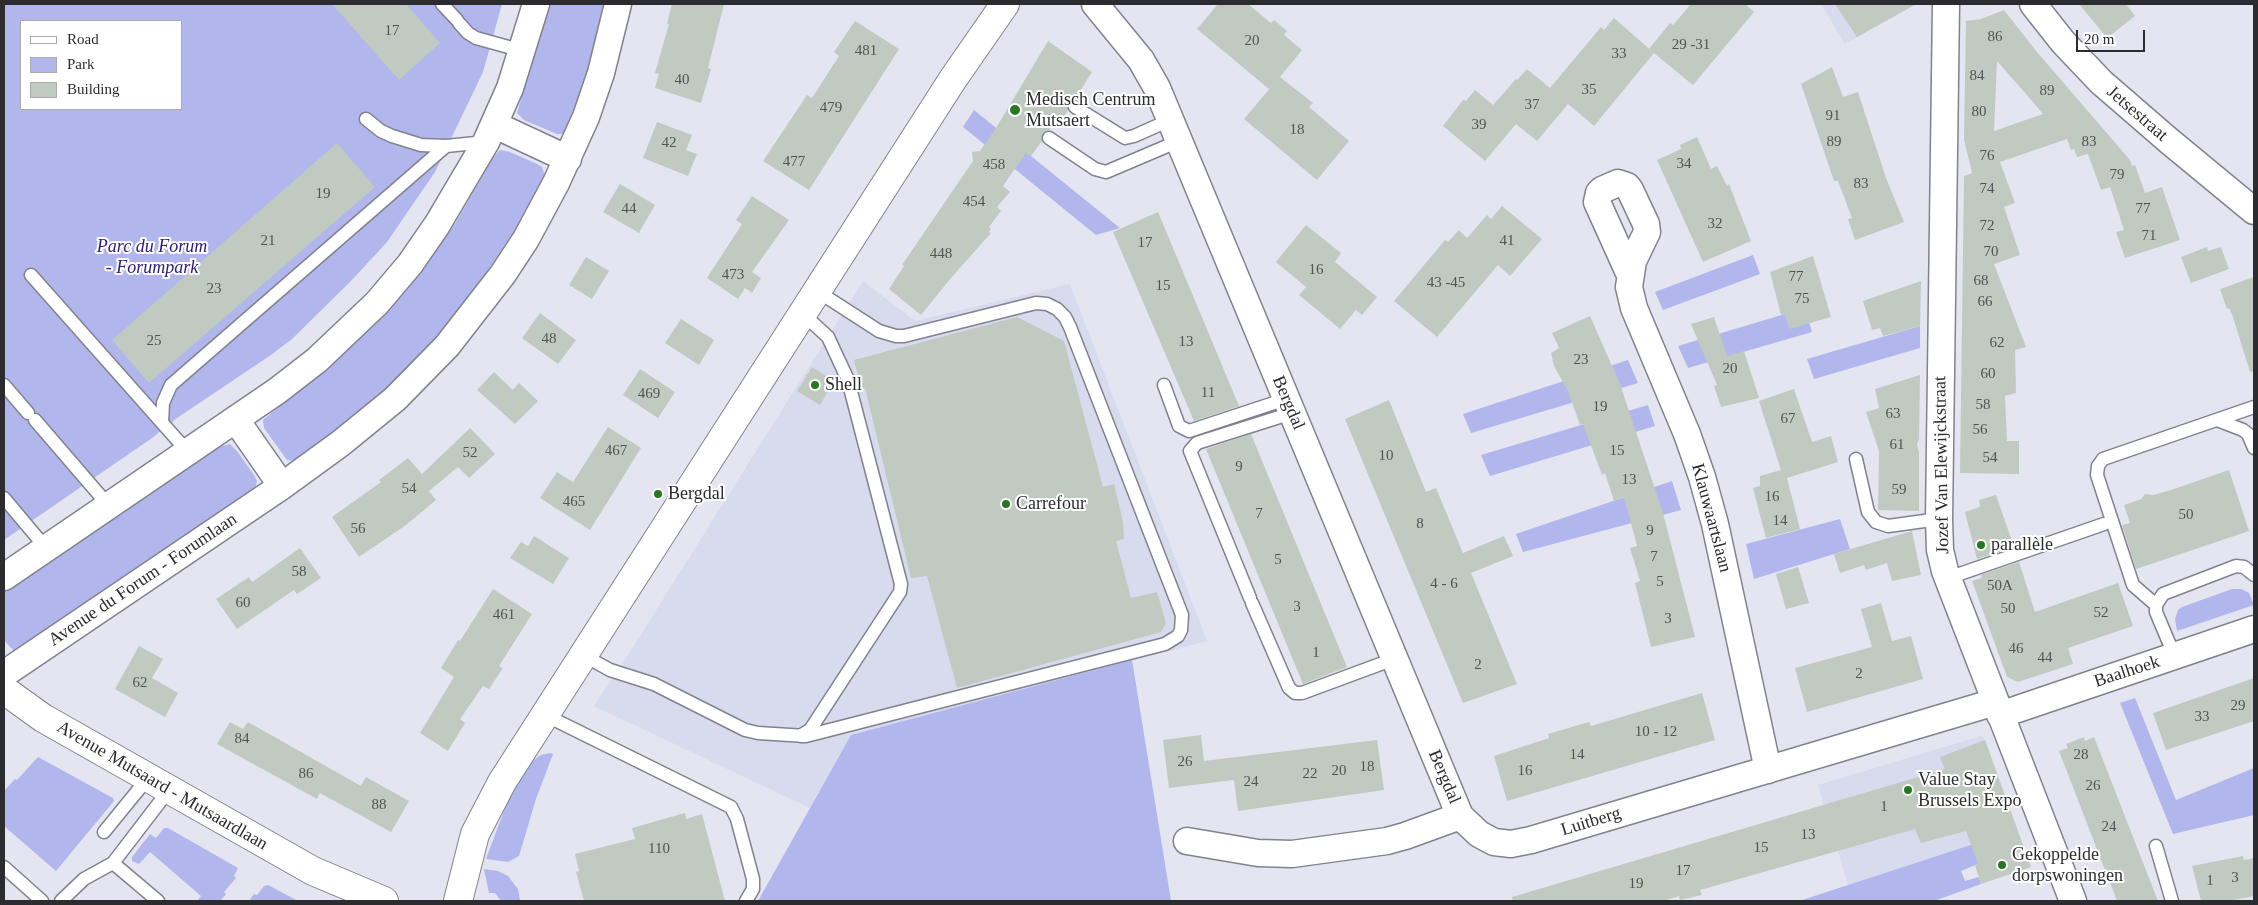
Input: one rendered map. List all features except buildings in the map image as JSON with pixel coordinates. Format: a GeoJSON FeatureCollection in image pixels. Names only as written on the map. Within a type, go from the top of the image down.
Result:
{"type":"FeatureCollection","features":[{"type":"Feature","properties":{"kind":"main road"},"geometry":{"type":"LineString","coordinates":[[458,901],[475,834],[486,810],[583,654],[809,302],[953,79],[1006,4]]}},
{"type":"Feature","properties":{"kind":"main road","name":"Avenue Mutsaard - Mutsaardlaan"},"geometry":{"type":"LineString","coordinates":[[4,690],[43,718],[323,877],[384,901]]}},
{"type":"Feature","properties":{"kind":"main road","name":"Avenue Mutsaard - Mutsaardlaan"},"geometry":{"type":"LineString","coordinates":[[323,877],[346,901]]}},
{"type":"Feature","properties":{"kind":"street"},"geometry":{"type":"LineString","coordinates":[[4,577],[236,420],[317,360],[377,302],[410,264],[437,225],[490,134],[523,51],[536,4]]}},
{"type":"Feature","properties":{"kind":"street","name":"Avenue du Forum - Forumlaan"},"geometry":{"type":"LineString","coordinates":[[4,674],[282,486],[370,420],[421,375],[475,312],[512,260],[544,207],[586,117],[601,73],[618,4]]}},
{"type":"Feature","properties":{"kind":"street","name":"Bergdal"},"geometry":{"type":"LineString","coordinates":[[1095,4],[1150,72],[1460,816]]}},
{"type":"Feature","properties":{"kind":"street","name":"Jozef Van Elewijckstraat"},"geometry":{"type":"LineString","coordinates":[[1946,4],[1938,519],[1940,550],[1948,578],[2073,901]]}},
{"type":"Feature","properties":{"kind":"street","name":"Jetsestraat"},"geometry":{"type":"LineString","coordinates":[[2033,4],[2063,42],[2101,82],[2254,211]]}},
{"type":"Feature","properties":{"kind":"street"},"geometry":{"type":"LineString","coordinates":[[490,134],[568,159]]}},
{"type":"Feature","properties":{"kind":"street","name":"Klauwaartslaan"},"geometry":{"type":"LineString","coordinates":[[1630,275],[1629,287],[1634,308],[1687,434],[1702,477],[1717,534],[1768,770]]}},
{"type":"Feature","properties":{"kind":"street"},"geometry":{"type":"LineString","coordinates":[[236,420],[282,486]]}},
{"type":"Feature","properties":{"kind":"street","name":"Baalhoek"},"geometry":{"type":"LineString","coordinates":[[1998,709],[2175,657],[2254,629]]}},
{"type":"Feature","properties":{"kind":"street","name":"Luitberg"},"geometry":{"type":"LineString","coordinates":[[1460,816],[1479,834],[1494,842],[1511,844],[1531,840],[1768,770],[1998,709]]}},
{"type":"Feature","properties":{"kind":"street"},"geometry":{"type":"LineString","coordinates":[[1187,841],[1258,853],[1292,854],[1405,836],[1460,816]]}},
{"type":"Feature","properties":{"kind":"lane"},"geometry":{"type":"LineString","coordinates":[[442,4],[468,33],[476,38],[523,51]]}},
{"type":"Feature","properties":{"kind":"lane"},"geometry":{"type":"LineString","coordinates":[[1075,107],[1125,138],[1175,130]]}},
{"type":"Feature","properties":{"kind":"lane"},"geometry":{"type":"LineString","coordinates":[[366,119],[381,131],[401,140],[421,145],[446,146],[490,134]]}},
{"type":"Feature","properties":{"kind":"lane"},"geometry":{"type":"LineString","coordinates":[[1049,138],[1095,169],[1106,172],[1175,130]]}},
{"type":"Feature","properties":{"kind":"lane"},"geometry":{"type":"LineString","coordinates":[[162,422],[163,403],[171,385],[446,146]]}},
{"type":"Feature","properties":{"kind":"lane"},"geometry":{"type":"LineString","coordinates":[[31,275],[188,452]]}},
{"type":"Feature","properties":{"kind":"lane"},"geometry":{"type":"LineString","coordinates":[[800,736],[810,730],[900,592],[901,584],[848,380],[809,302]]}},
{"type":"Feature","properties":{"kind":"lane"},"geometry":{"type":"LineString","coordinates":[[583,654],[610,670],[654,684],[745,730],[758,733],[800,736],[812,735],[1165,644],[1178,636],[1182,616],[1070,327],[1065,317],[1057,309],[1047,304],[1036,303],[904,336],[896,336],[879,331],[809,302]]}},
{"type":"Feature","properties":{"kind":"lane"},"geometry":{"type":"LineString","coordinates":[[4,385],[109,506]]}},
{"type":"Feature","properties":{"kind":"lane"},"geometry":{"type":"LineString","coordinates":[[1164,385],[1179,426],[1189,431],[1289,406]]}},
{"type":"Feature","properties":{"kind":"lane"},"geometry":{"type":"LineString","coordinates":[[1289,406],[1197,443],[1190,451],[1251,600],[1289,688],[1295,693],[1302,693],[1394,659]]}},
{"type":"Feature","properties":{"kind":"lane"},"geometry":{"type":"LineString","coordinates":[[2156,605],[2133,585],[2097,475],[2098,466],[2103,459],[2254,407]]}},
{"type":"Feature","properties":{"kind":"lane"},"geometry":{"type":"LineString","coordinates":[[2217,420],[2243,430],[2248,434],[2254,448]]}},
{"type":"Feature","properties":{"kind":"lane"},"geometry":{"type":"LineString","coordinates":[[1856,459],[1868,512],[1876,522],[1888,526],[1938,519]]}},
{"type":"Feature","properties":{"kind":"lane"},"geometry":{"type":"LineString","coordinates":[[4,498],[46,548]]}},
{"type":"Feature","properties":{"kind":"lane"},"geometry":{"type":"LineString","coordinates":[[1948,578],[2104,524]]}},
{"type":"Feature","properties":{"kind":"lane"},"geometry":{"type":"LineString","coordinates":[[2175,657],[2156,612],[2156,605],[2163,594],[2168,590],[2230,568],[2244,568],[2254,575]]}},
{"type":"Feature","properties":{"kind":"lane"},"geometry":{"type":"LineString","coordinates":[[545,715],[731,807],[737,819],[753,879],[753,889],[746,901]]}},
{"type":"Feature","properties":{"kind":"lane"},"geometry":{"type":"LineString","coordinates":[[104,832],[158,784]]}},
{"type":"Feature","properties":{"kind":"lane"},"geometry":{"type":"LineString","coordinates":[[61,901],[84,879],[113,863],[158,784]]}},
{"type":"Feature","properties":{"kind":"lane"},"geometry":{"type":"LineString","coordinates":[[2156,846],[2172,901]]}},
{"type":"Feature","properties":{"kind":"lane"},"geometry":{"type":"LineString","coordinates":[[113,863],[158,901]]}},
{"type":"Feature","properties":{"kind":"lane"},"geometry":{"type":"LineString","coordinates":[[4,867],[42,901]]}},
{"type":"Feature","properties":{"kind":"shaded area"},"geometry":{"type":"Polygon","coordinates":[[[1821,4],[1917,4],[1845,44],[1821,4]]]}},
{"type":"Feature","properties":{"kind":"shaded area"},"geometry":{"type":"Polygon","coordinates":[[[863,281],[915,321],[1070,284],[1207,641],[851,735],[810,808],[594,706],[863,281]]]}},
{"type":"Feature","properties":{"kind":"shaded area"},"geometry":{"type":"Polygon","coordinates":[[[1981,736],[1985,740],[2017,831],[1848,885],[1818,785],[1981,736]]]}},
{"type":"Feature","properties":{"kind":"green space","name":"Parc du Forum - Forumpark"},"geometry":{"type":"Polygon","coordinates":[[[4,4],[502,4],[483,72],[435,172],[387,242],[350,282],[292,339],[177,418],[152,438],[4,540],[4,4]]]}},
{"type":"Feature","properties":{"kind":"green space"},"geometry":{"type":"Polygon","coordinates":[[[549,4],[606,4],[580,95],[566,130],[562,134],[557,134],[524,120],[517,113],[549,4]]]}},
{"type":"Feature","properties":{"kind":"green space"},"geometry":{"type":"Polygon","coordinates":[[[974,110],[1120,228],[1096,235],[963,127],[974,110]]]}},
{"type":"Feature","properties":{"kind":"green space"},"geometry":{"type":"Polygon","coordinates":[[[500,150],[510,152],[537,164],[542,167],[545,176],[524,216],[481,281],[440,333],[376,399],[295,461],[287,460],[264,428],[263,420],[341,356],[394,303],[413,281],[455,224],[493,158],[500,150]]]}},
{"type":"Feature","properties":{"kind":"green space"},"geometry":{"type":"Polygon","coordinates":[[[1753,255],[1760,274],[1663,310],[1655,292],[1753,255]]]}},
{"type":"Feature","properties":{"kind":"green space"},"geometry":{"type":"Polygon","coordinates":[[[1805,308],[1812,332],[1688,368],[1678,346],[1805,308]]]}},
{"type":"Feature","properties":{"kind":"green space"},"geometry":{"type":"Polygon","coordinates":[[[1920,326],[1920,348],[1814,379],[1807,359],[1920,326]]]}},
{"type":"Feature","properties":{"kind":"green space"},"geometry":{"type":"Polygon","coordinates":[[[1628,360],[1638,383],[1471,433],[1463,414],[1628,360]]]}},
{"type":"Feature","properties":{"kind":"green space"},"geometry":{"type":"Polygon","coordinates":[[[1648,405],[1655,426],[1490,476],[1481,455],[1648,405]]]}},
{"type":"Feature","properties":{"kind":"green space"},"geometry":{"type":"Polygon","coordinates":[[[230,444],[254,475],[257,481],[255,489],[14,651],[4,640],[4,591],[218,447],[230,444]]]}},
{"type":"Feature","properties":{"kind":"green space"},"geometry":{"type":"Polygon","coordinates":[[[1672,481],[1681,510],[1523,552],[1516,534],[1672,481]]]}},
{"type":"Feature","properties":{"kind":"green space"},"geometry":{"type":"Polygon","coordinates":[[[1840,519],[1850,549],[1754,579],[1746,544],[1840,519]]]}},
{"type":"Feature","properties":{"kind":"green space"},"geometry":{"type":"Polygon","coordinates":[[[2232,589],[2241,589],[2249,593],[2254,605],[2177,631],[2175,619],[2178,610],[2232,589]]]}},
{"type":"Feature","properties":{"kind":"green space"},"geometry":{"type":"Polygon","coordinates":[[[1132,660],[1171,901],[758,901],[851,735],[1132,660]]]}},
{"type":"Feature","properties":{"kind":"green space"},"geometry":{"type":"Polygon","coordinates":[[[2135,698],[2176,800],[2254,768],[2254,815],[2173,834],[2120,703],[2135,698]]]}},
{"type":"Feature","properties":{"kind":"green space"},"geometry":{"type":"Polygon","coordinates":[[[553,754],[536,799],[519,856],[508,862],[486,859],[508,800],[519,780],[531,762],[541,755],[553,754]]]}},
{"type":"Feature","properties":{"kind":"green space"},"geometry":{"type":"Polygon","coordinates":[[[38,757],[113,798],[114,801],[56,871],[4,826],[4,791],[38,757]]]}},
{"type":"Feature","properties":{"kind":"green space"},"geometry":{"type":"Polygon","coordinates":[[[164,828],[168,828],[238,868],[234,876],[236,878],[224,892],[226,894],[220,901],[197,901],[201,896],[150,852],[139,864],[132,861],[132,857],[150,834],[156,838],[164,828]]]}},
{"type":"Feature","properties":{"kind":"green space"},"geometry":{"type":"Polygon","coordinates":[[[1977,843],[1978,864],[1961,871],[1965,881],[1979,877],[1981,884],[1934,901],[1799,901],[1977,843]]]}},
{"type":"Feature","properties":{"kind":"green space"},"geometry":{"type":"Polygon","coordinates":[[[484,869],[498,871],[508,876],[518,889],[520,901],[501,901],[495,893],[489,893],[484,869]]]}},
{"type":"Feature","properties":{"kind":"green space"},"geometry":{"type":"Polygon","coordinates":[[[268,885],[298,901],[249,901],[254,894],[257,895],[264,886],[268,885]]]}},
{"type":"Feature","properties":{"kind":"place","name":"Medisch Centrum Mutsaert"},"geometry":{"type":"Point","coordinates":[1015,110]}},
{"type":"Feature","properties":{"kind":"place","name":"Shell"},"geometry":{"type":"Point","coordinates":[815,385]}},
{"type":"Feature","properties":{"kind":"place","name":"Bergdal"},"geometry":{"type":"Point","coordinates":[658,494]}},
{"type":"Feature","properties":{"kind":"place","name":"Carrefour"},"geometry":{"type":"Point","coordinates":[1006,504]}},
{"type":"Feature","properties":{"kind":"place","name":"parallèle"},"geometry":{"type":"Point","coordinates":[1981,545]}},
{"type":"Feature","properties":{"kind":"place","name":"Value Stay Brussels Expo"},"geometry":{"type":"Point","coordinates":[1908,790]}},
{"type":"Feature","properties":{"kind":"place","name":"Gekoppelde dorpswoningen"},"geometry":{"type":"Point","coordinates":[2002,865]}}]}
